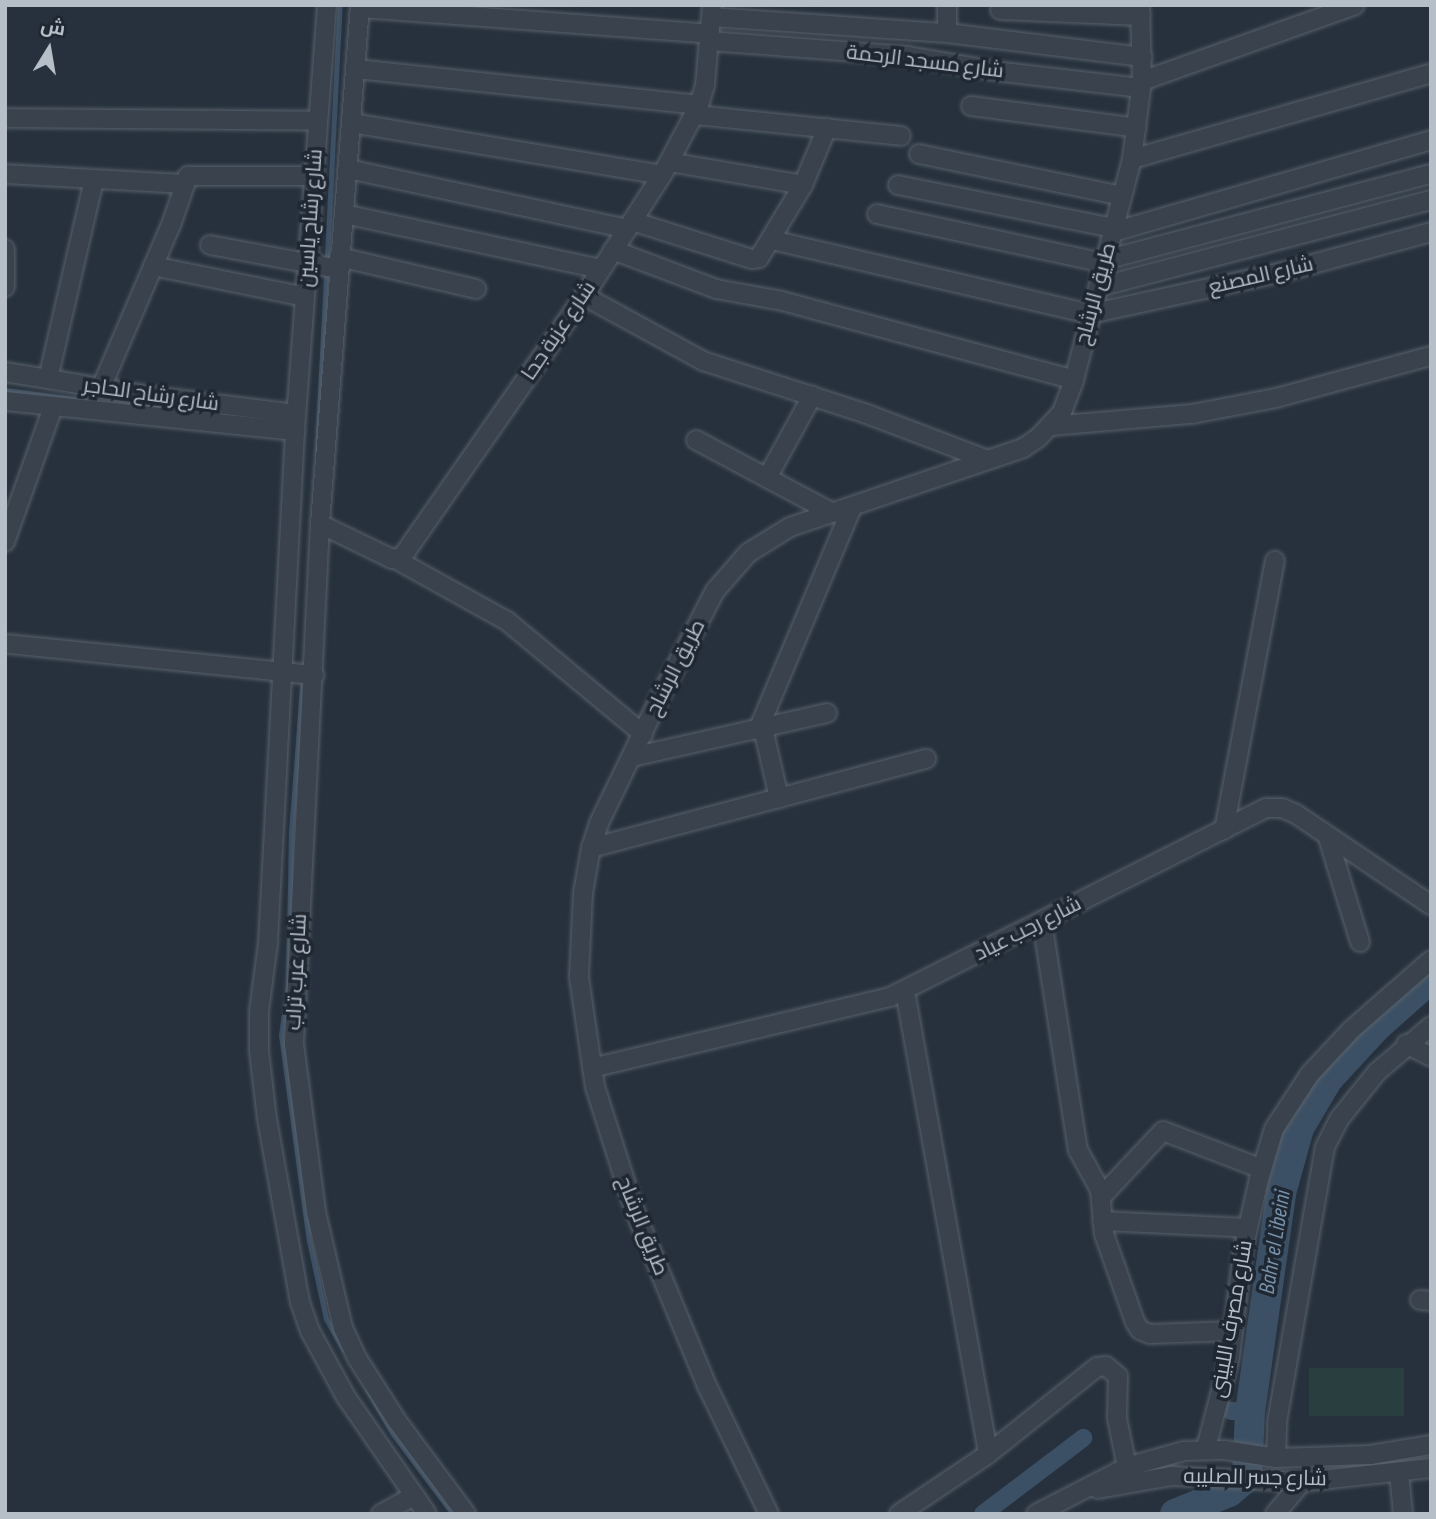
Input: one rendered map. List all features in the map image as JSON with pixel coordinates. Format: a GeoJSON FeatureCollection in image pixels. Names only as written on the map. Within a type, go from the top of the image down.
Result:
{"type":"FeatureCollection","features":[{"type":"Feature","properties":{"kind":"street","name":"شارع رشاح ياسين"},"geometry":{"type":"LineString","coordinates":[[315,388],[305,297],[327,265],[314,176],[327,5]]}},
{"type":"Feature","properties":{"kind":"street"},"geometry":{"type":"LineString","coordinates":[[947,5],[947,33]]}},
{"type":"Feature","properties":{"kind":"street"},"geometry":{"type":"LineString","coordinates":[[1142,84],[1355,5]]}},
{"type":"Feature","properties":{"kind":"street","name":"شارع رشاح ياسين"},"geometry":{"type":"LineString","coordinates":[[296,423],[315,388],[327,265],[344,214],[360,7]]}},
{"type":"Feature","properties":{"kind":"street"},"geometry":{"type":"LineString","coordinates":[[360,7],[947,33],[1143,57]]}},
{"type":"Feature","properties":{"kind":"street"},"geometry":{"type":"LineString","coordinates":[[1000,10],[1140,10]]}},
{"type":"Feature","properties":{"kind":"street","name":"طريق الرشاح"},"geometry":{"type":"LineString","coordinates":[[769,1514],[707,1386],[612,1149],[592,1068],[579,977],[583,893],[591,848],[599,823],[643,734],[715,591],[730,571],[768,539],[833,513],[1023,448],[1051,426],[1062,412],[1074,380],[1132,159],[1142,84],[1140,10]]}},
{"type":"Feature","properties":{"kind":"street","name":"شارع مسجد الرحمة"},"geometry":{"type":"LineString","coordinates":[[711,24],[1003,72],[1142,84]]}},
{"type":"Feature","properties":{"kind":"street","name":"شارع عزبة جحا"},"geometry":{"type":"LineString","coordinates":[[397,559],[584,296],[665,168],[697,110],[705,85],[711,24]]}},
{"type":"Feature","properties":{"kind":"street"},"geometry":{"type":"LineString","coordinates":[[356,69],[901,136]]}},
{"type":"Feature","properties":{"kind":"street"},"geometry":{"type":"LineString","coordinates":[[1132,159],[1431,73]]}},
{"type":"Feature","properties":{"kind":"street"},"geometry":{"type":"LineString","coordinates":[[971,106],[1137,128]]}},
{"type":"Feature","properties":{"kind":"street"},"geometry":{"type":"LineString","coordinates":[[5,118],[318,121]]}},
{"type":"Feature","properties":{"kind":"street"},"geometry":{"type":"LineString","coordinates":[[352,123],[803,185]]}},
{"type":"Feature","properties":{"kind":"street"},"geometry":{"type":"LineString","coordinates":[[348,169],[630,225],[752,259],[762,256],[772,240],[803,185],[827,128]]}},
{"type":"Feature","properties":{"kind":"street"},"geometry":{"type":"LineString","coordinates":[[898,185],[1113,230],[1431,140]]}},
{"type":"Feature","properties":{"kind":"street"},"geometry":{"type":"LineString","coordinates":[[919,153],[1122,196]]}},
{"type":"Feature","properties":{"kind":"street"},"geometry":{"type":"LineString","coordinates":[[5,174],[185,184]]}},
{"type":"Feature","properties":{"kind":"street"},"geometry":{"type":"LineString","coordinates":[[101,388],[191,174],[314,176]]}},
{"type":"Feature","properties":{"kind":"street"},"geometry":{"type":"LineString","coordinates":[[877,214],[1105,262],[1431,174]]}},
{"type":"Feature","properties":{"kind":"street"},"geometry":{"type":"LineString","coordinates":[[48,379],[93,179]]}},
{"type":"Feature","properties":{"kind":"street"},"geometry":{"type":"LineString","coordinates":[[1098,286],[1431,200]]}},
{"type":"Feature","properties":{"kind":"street"},"geometry":{"type":"LineString","coordinates":[[344,214],[601,269]]}},
{"type":"Feature","properties":{"kind":"street","name":"شارع المصنع"},"geometry":{"type":"LineString","coordinates":[[1090,314],[1283,272],[1431,232]]}},
{"type":"Feature","properties":{"kind":"street"},"geometry":{"type":"LineString","coordinates":[[772,240],[1090,314]]}},
{"type":"Feature","properties":{"kind":"street"},"geometry":{"type":"LineString","coordinates":[[210,245],[476,289]]}},
{"type":"Feature","properties":{"kind":"street"},"geometry":{"type":"LineString","coordinates":[[5,249],[8,254],[5,287]]}},
{"type":"Feature","properties":{"kind":"street"},"geometry":{"type":"LineString","coordinates":[[613,250],[707,286],[793,304],[1074,380]]}},
{"type":"Feature","properties":{"kind":"street"},"geometry":{"type":"LineString","coordinates":[[153,266],[305,297]]}},
{"type":"Feature","properties":{"kind":"street"},"geometry":{"type":"LineString","coordinates":[[584,296],[687,355],[812,396],[988,460]]}},
{"type":"Feature","properties":{"kind":"street"},"geometry":{"type":"LineString","coordinates":[[1051,426],[1192,414],[1289,395],[1431,356]]}},
{"type":"Feature","properties":{"kind":"street","name":"شارع رشاح الحاجر"},"geometry":{"type":"LineString","coordinates":[[5,372],[296,423]]}},
{"type":"Feature","properties":{"kind":"street","name":"شارع عرب تراب"},"geometry":{"type":"LineString","coordinates":[[315,388],[320,524],[298,673],[259,1011],[259,1051],[267,1119],[300,1302],[310,1331],[346,1397],[427,1514]]}},
{"type":"Feature","properties":{"kind":"street"},"geometry":{"type":"LineString","coordinates":[[767,478],[812,396]]}},
{"type":"Feature","properties":{"kind":"street","name":"شارع رشاح الحاجر"},"geometry":{"type":"LineString","coordinates":[[5,401],[53,407],[296,423]]}},
{"type":"Feature","properties":{"kind":"street"},"geometry":{"type":"LineString","coordinates":[[5,542],[53,407]]}},
{"type":"Feature","properties":{"kind":"street","name":"شارع عرب تراب"},"geometry":{"type":"LineString","coordinates":[[296,423],[298,673],[294,1044],[316,1212],[337,1305],[352,1348],[397,1421],[466,1514]]}},
{"type":"Feature","properties":{"kind":"street"},"geometry":{"type":"LineString","coordinates":[[696,440],[833,513]]}},
{"type":"Feature","properties":{"kind":"street"},"geometry":{"type":"LineString","coordinates":[[779,798],[761,729],[852,507]]}},
{"type":"Feature","properties":{"kind":"street"},"geometry":{"type":"LineString","coordinates":[[320,524],[397,559],[507,621],[643,734]]}},
{"type":"Feature","properties":{"kind":"street"},"geometry":{"type":"LineString","coordinates":[[1224,830],[1275,561]]}},
{"type":"Feature","properties":{"kind":"street"},"geometry":{"type":"LineString","coordinates":[[8,644],[298,673]]}},
{"type":"Feature","properties":{"kind":"street"},"geometry":{"type":"LineString","coordinates":[[632,757],[827,713]]}},
{"type":"Feature","properties":{"kind":"street"},"geometry":{"type":"LineString","coordinates":[[591,848],[926,759]]}},
{"type":"Feature","properties":{"kind":"street","name":"شارع رجب عياد"},"geometry":{"type":"LineString","coordinates":[[592,1068],[848,1010],[905,991],[1259,810],[1274,808],[1289,811],[1431,905]]}},
{"type":"Feature","properties":{"kind":"street"},"geometry":{"type":"LineString","coordinates":[[1328,838],[1360,942]]}},
{"type":"Feature","properties":{"kind":"street"},"geometry":{"type":"LineString","coordinates":[[1042,921],[1078,1150],[1102,1196],[1104,1234],[1140,1330],[1150,1334],[1233,1331]]}},
{"type":"Feature","properties":{"kind":"street","name":"شارع مصرف اللبينى"},"geometry":{"type":"LineString","coordinates":[[1215,1449],[1248,1227],[1274,1129],[1310,1074],[1351,1030],[1431,960]]}},
{"type":"Feature","properties":{"kind":"street"},"geometry":{"type":"LineString","coordinates":[[905,991],[988,1454]]}},
{"type":"Feature","properties":{"kind":"street"},"geometry":{"type":"LineString","coordinates":[[1273,1458],[1325,1147],[1340,1118],[1377,1072],[1406,1044],[1431,1026]]}},
{"type":"Feature","properties":{"kind":"street"},"geometry":{"type":"LineString","coordinates":[[1406,1044],[1431,1057]]}},
{"type":"Feature","properties":{"kind":"street"},"geometry":{"type":"LineString","coordinates":[[1102,1196],[1163,1132],[1262,1169]]}},
{"type":"Feature","properties":{"kind":"street"},"geometry":{"type":"LineString","coordinates":[[1102,1221],[1248,1227]]}},
{"type":"Feature","properties":{"kind":"street"},"geometry":{"type":"LineString","coordinates":[[899,1514],[988,1454],[1097,1367],[1106,1366],[1118,1376],[1117,1418],[1128,1467]]}},
{"type":"Feature","properties":{"kind":"street","name":"شارع جسر الصليبه"},"geometry":{"type":"LineString","coordinates":[[1036,1514],[1128,1467],[1184,1451],[1215,1449],[1273,1458],[1370,1455],[1431,1445]]}},
{"type":"Feature","properties":{"kind":"street","name":"شارع جسر الصليبه"},"geometry":{"type":"LineString","coordinates":[[1081,1492],[1171,1476],[1296,1482],[1431,1468]]}},
{"type":"Feature","properties":{"kind":"street"},"geometry":{"type":"LineString","coordinates":[[1399,1472],[1403,1514]]}},
{"type":"Feature","properties":{"kind":"street"},"geometry":{"type":"LineString","coordinates":[[1275,1514],[1296,1482]]}},
{"type":"Feature","properties":{"kind":"street"},"geometry":{"type":"LineString","coordinates":[[381,1514],[414,1496]]}},
{"type":"Feature","properties":{"kind":"green space"},"geometry":{"type":"Polygon","coordinates":[[[1309,1368],[1404,1368],[1404,1416],[1309,1416],[1309,1368]]]}},
{"type":"Feature","properties":{"kind":"waterway"},"geometry":{"type":"LineString","coordinates":[[317,453],[340,5]]}},
{"type":"Feature","properties":{"kind":"waterway"},"geometry":{"type":"LineString","coordinates":[[5,390],[96,402]]}},
{"type":"Feature","properties":{"kind":"waterway"},"geometry":{"type":"LineString","coordinates":[[303,676],[291,833],[288,985],[281,1035],[309,1241],[326,1319],[344,1350]]}},
{"type":"Feature","properties":{"kind":"waterway","name":"Bahr el Libeini"},"geometry":{"type":"LineString","coordinates":[[1175,1514],[1229,1492],[1247,1477],[1250,1412],[1281,1193],[1299,1128],[1328,1079],[1376,1027],[1431,978]]}},
{"type":"Feature","properties":{"kind":"waterway"},"geometry":{"type":"LineString","coordinates":[[368,1391],[393,1434],[453,1514]]}},
{"type":"Feature","properties":{"kind":"waterway"},"geometry":{"type":"LineString","coordinates":[[1231,1411],[1250,1412]]}},
{"type":"Feature","properties":{"kind":"waterway"},"geometry":{"type":"LineString","coordinates":[[983,1514],[1083,1438]]}}]}
